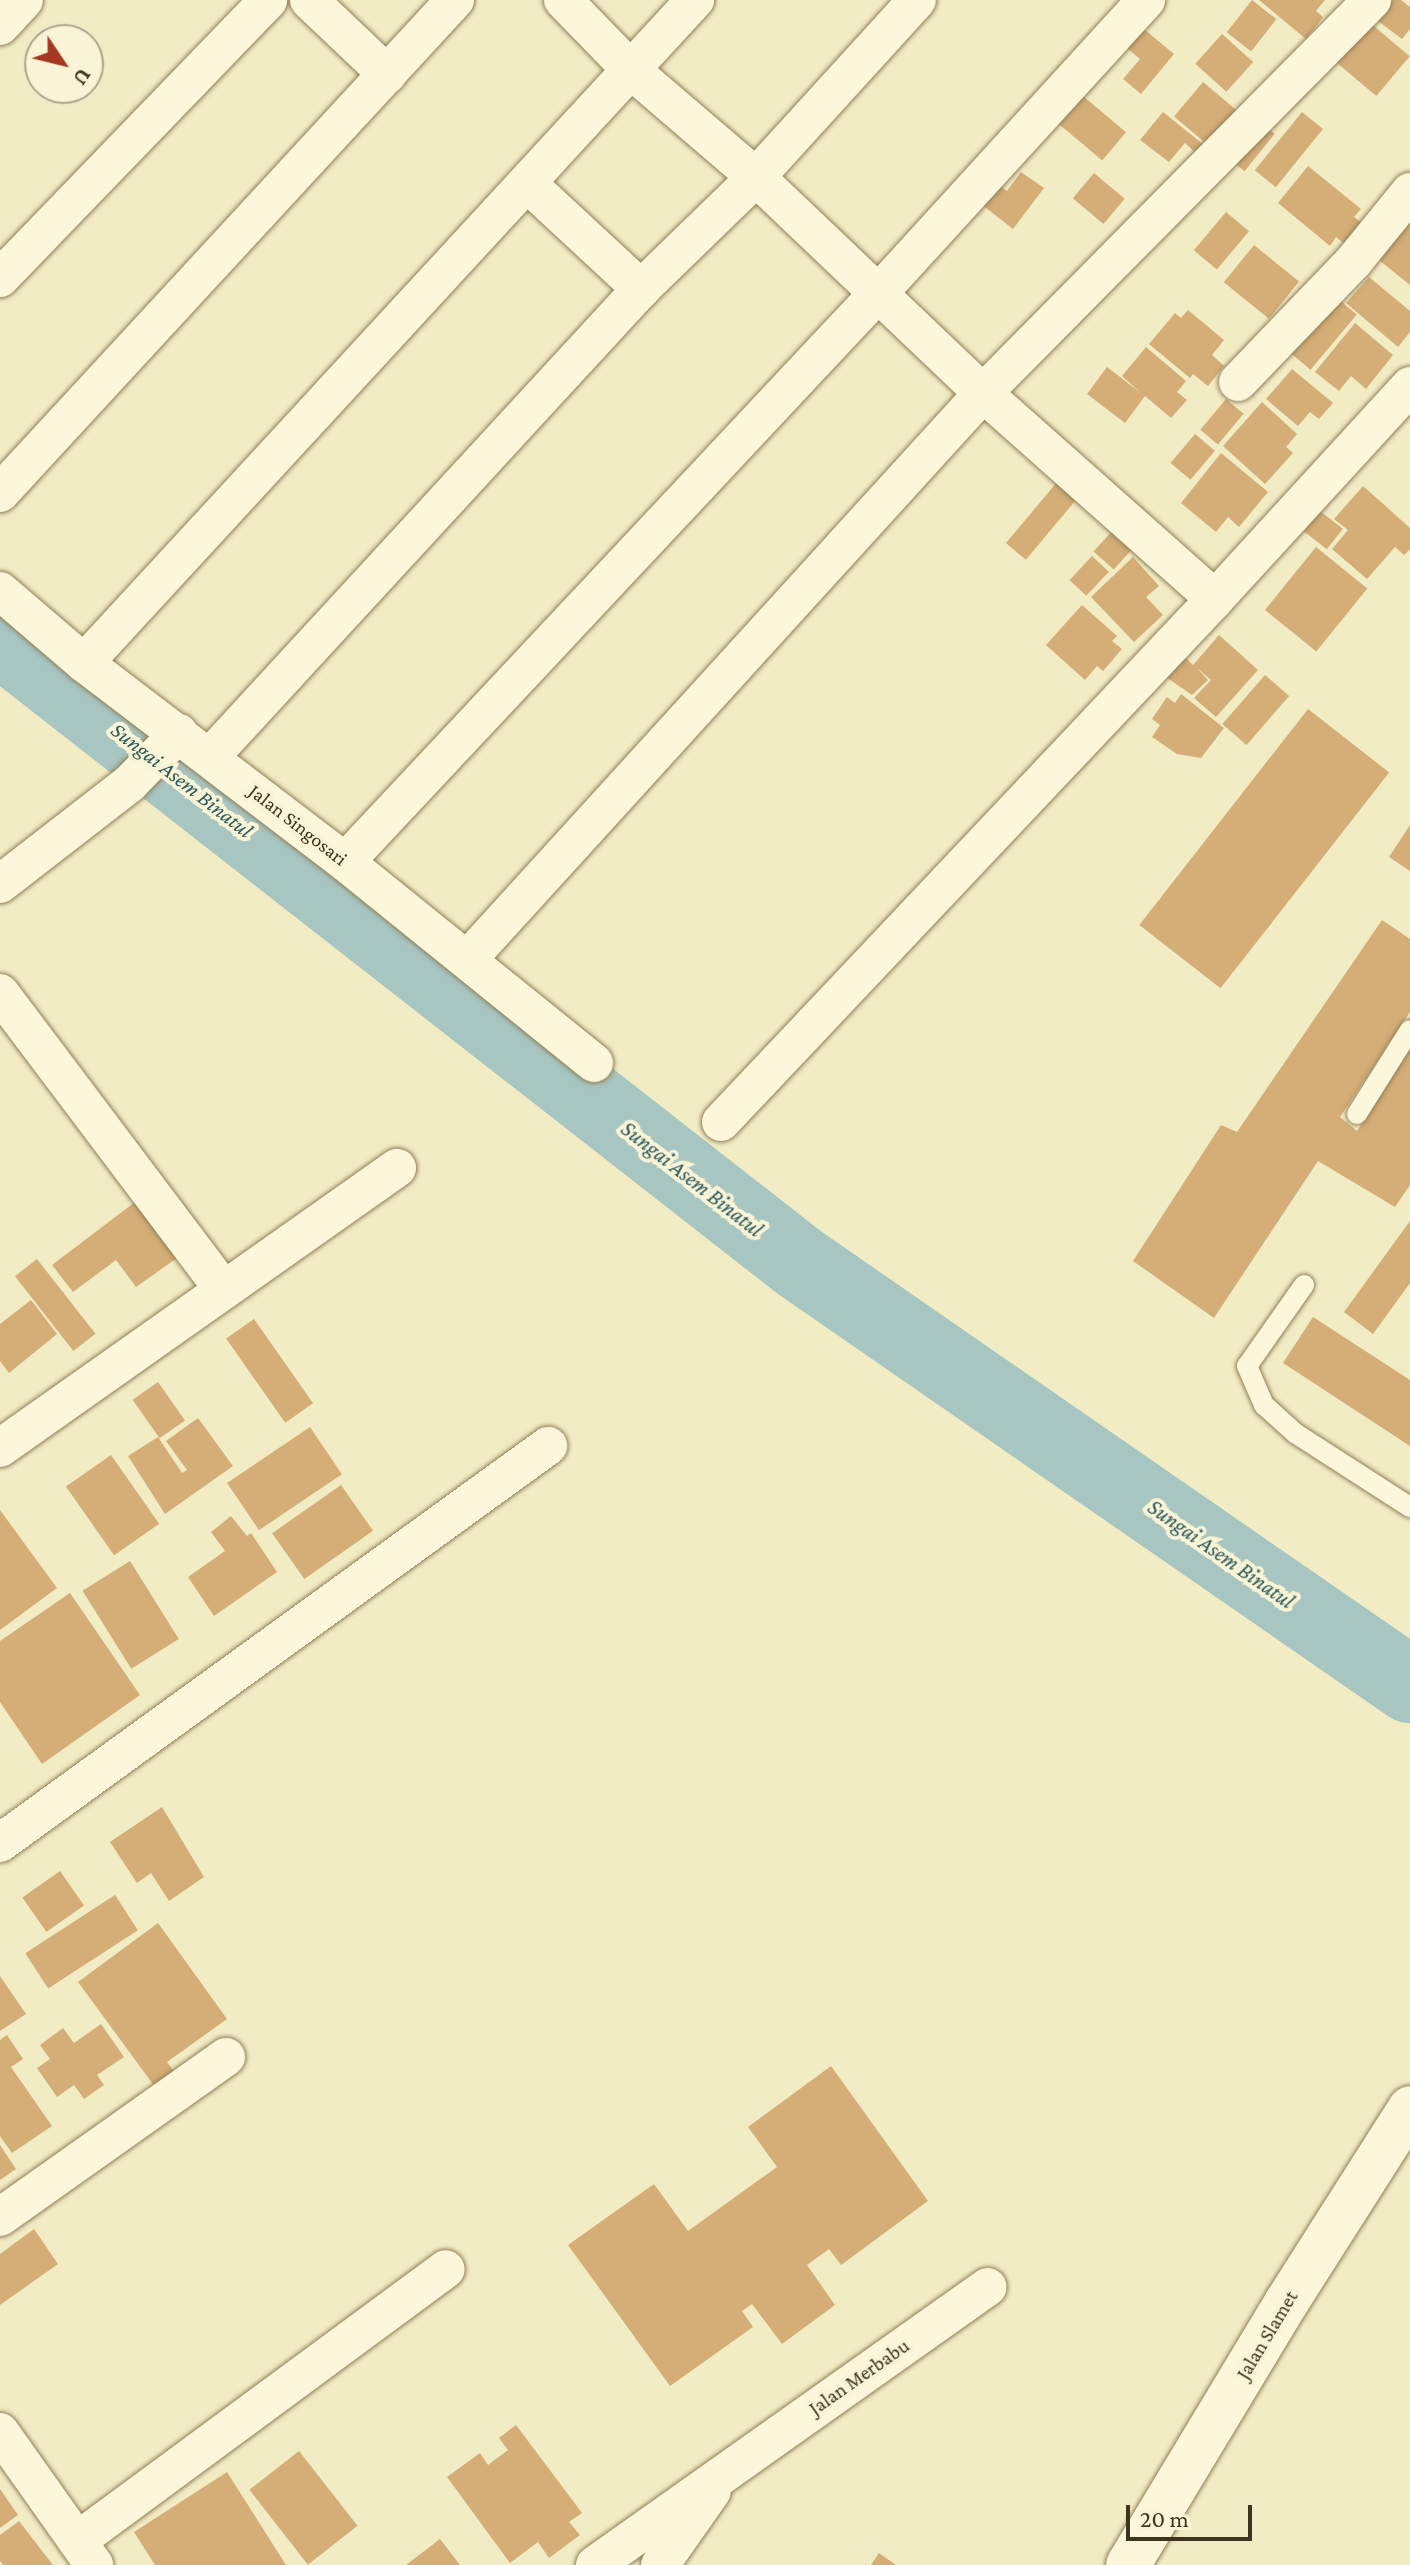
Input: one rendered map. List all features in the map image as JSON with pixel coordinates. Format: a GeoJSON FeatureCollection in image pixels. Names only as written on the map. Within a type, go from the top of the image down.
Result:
{"type":"FeatureCollection","features":[{"type":"Feature","properties":{"kind":"street"},"geometry":{"type":"LineString","coordinates":[[0,26],[24,0]]}},
{"type":"Feature","properties":{"kind":"street"},"geometry":{"type":"LineString","coordinates":[[0,278],[268,0]]}},
{"type":"Feature","properties":{"kind":"street"},"geometry":{"type":"LineString","coordinates":[[309,0],[387,74]]}},
{"type":"Feature","properties":{"kind":"street"},"geometry":{"type":"LineString","coordinates":[[0,493],[455,0]]}},
{"type":"Feature","properties":{"kind":"street"},"geometry":{"type":"LineString","coordinates":[[563,0],[631,70],[756,177],[983,393],[1215,599]]}},
{"type":"Feature","properties":{"kind":"street"},"geometry":{"type":"LineString","coordinates":[[84,663],[695,0]]}},
{"type":"Feature","properties":{"kind":"street"},"geometry":{"type":"LineString","coordinates":[[210,757],[641,289],[756,177],[917,0]]}},
{"type":"Feature","properties":{"kind":"street"},"geometry":{"type":"LineString","coordinates":[[345,862],[878,293],[1146,0]]}},
{"type":"Feature","properties":{"kind":"street"},"geometry":{"type":"LineString","coordinates":[[468,959],[983,393],[1372,0]]}},
{"type":"Feature","properties":{"kind":"street"},"geometry":{"type":"LineString","coordinates":[[527,183],[641,289]]}},
{"type":"Feature","properties":{"kind":"street"},"geometry":{"type":"LineString","coordinates":[[1238,382],[1354,261],[1410,192]]}},
{"type":"Feature","properties":{"kind":"street"},"geometry":{"type":"LineString","coordinates":[[721,1122],[1215,599],[1410,386]]}},
{"type":"Feature","properties":{"kind":"street","name":"Jalan Singosari"},"geometry":{"type":"LineString","coordinates":[[0,591],[170,743],[210,757],[468,959],[594,1063]]}},
{"type":"Feature","properties":{"kind":"street"},"geometry":{"type":"LineString","coordinates":[[0,884],[130,783],[170,743]]}},
{"type":"Feature","properties":{"kind":"street"},"geometry":{"type":"LineString","coordinates":[[0,993],[224,1290]]}},
{"type":"Feature","properties":{"kind":"street"},"geometry":{"type":"LineString","coordinates":[[0,1448],[397,1168]]}},
{"type":"Feature","properties":{"kind":"street"},"geometry":{"type":"LineString","coordinates":[[0,1843],[548,1446]]}},
{"type":"Feature","properties":{"kind":"street"},"geometry":{"type":"LineString","coordinates":[[0,2217],[226,2057]]}},
{"type":"Feature","properties":{"kind":"street","name":"Jalan Slamet"},"geometry":{"type":"LineString","coordinates":[[1128,2565],[1286,2303],[1410,2108]]}},
{"type":"Feature","properties":{"kind":"street"},"geometry":{"type":"LineString","coordinates":[[0,2432],[86,2553],[446,2269]]}},
{"type":"Feature","properties":{"kind":"street","name":"Jalan Merbabu"},"geometry":{"type":"LineString","coordinates":[[595,2565],[730,2466],[987,2287]]}},
{"type":"Feature","properties":{"kind":"street","name":"Jalan Merbabu"},"geometry":{"type":"LineString","coordinates":[[660,2565],[730,2466]]}},
{"type":"Feature","properties":{"kind":"lane"},"geometry":{"type":"LineString","coordinates":[[1357,1114],[1410,1030]]}},
{"type":"Feature","properties":{"kind":"lane"},"geometry":{"type":"LineString","coordinates":[[1304,1285],[1247,1366],[1264,1405],[1295,1433],[1410,1507]]}},
{"type":"Feature","properties":{"kind":"building"},"geometry":{"type":"Polygon","coordinates":[[[1252,0],[1276,19],[1251,51],[1227,32],[1252,0]]]}},
{"type":"Feature","properties":{"kind":"building"},"geometry":{"type":"Polygon","coordinates":[[[1259,0],[1325,0],[1316,11],[1323,17],[1306,39],[1259,0]]]}},
{"type":"Feature","properties":{"kind":"building"},"geometry":{"type":"Polygon","coordinates":[[[1393,0],[1401,0],[1410,7],[1410,29],[1402,39],[1378,21],[1393,0]]]}},
{"type":"Feature","properties":{"kind":"building"},"geometry":{"type":"Polygon","coordinates":[[[1363,17],[1410,56],[1376,96],[1330,57],[1363,17]]]}},
{"type":"Feature","properties":{"kind":"building"},"geometry":{"type":"Polygon","coordinates":[[[1139,25],[1174,54],[1141,94],[1123,79],[1140,59],[1122,44],[1139,25]]]}},
{"type":"Feature","properties":{"kind":"building"},"geometry":{"type":"Polygon","coordinates":[[[1222,34],[1253,62],[1226,92],[1195,64],[1222,34]]]}},
{"type":"Feature","properties":{"kind":"building"},"geometry":{"type":"Polygon","coordinates":[[[1203,82],[1237,111],[1209,145],[1174,116],[1203,82]]]}},
{"type":"Feature","properties":{"kind":"building"},"geometry":{"type":"Polygon","coordinates":[[[1077,91],[1126,132],[1102,160],[1053,119],[1077,91]]]}},
{"type":"Feature","properties":{"kind":"building"},"geometry":{"type":"Polygon","coordinates":[[[1163,112],[1204,145],[1197,154],[1185,143],[1169,162],[1140,140],[1163,112]]]}},
{"type":"Feature","properties":{"kind":"building"},"geometry":{"type":"Polygon","coordinates":[[[1302,112],[1323,129],[1276,187],[1255,170],[1302,112]]]}},
{"type":"Feature","properties":{"kind":"building"},"geometry":{"type":"Polygon","coordinates":[[[1260,122],[1275,134],[1245,171],[1230,159],[1260,122]]]}},
{"type":"Feature","properties":{"kind":"building"},"geometry":{"type":"Polygon","coordinates":[[[1308,166],[1361,209],[1354,217],[1363,224],[1346,245],[1336,237],[1330,246],[1278,203],[1308,166]]]}},
{"type":"Feature","properties":{"kind":"building"},"geometry":{"type":"Polygon","coordinates":[[[1021,172],[1044,188],[1013,229],[977,201],[993,181],[1007,191],[1021,172]]]}},
{"type":"Feature","properties":{"kind":"building"},"geometry":{"type":"Polygon","coordinates":[[[1094,173],[1125,199],[1103,224],[1073,198],[1094,173]]]}},
{"type":"Feature","properties":{"kind":"building"},"geometry":{"type":"Polygon","coordinates":[[[1226,212],[1249,231],[1217,270],[1194,250],[1226,212]]]}},
{"type":"Feature","properties":{"kind":"building"},"geometry":{"type":"Polygon","coordinates":[[[1410,223],[1410,285],[1379,260],[1410,223]]]}},
{"type":"Feature","properties":{"kind":"building"},"geometry":{"type":"Polygon","coordinates":[[[1254,245],[1299,282],[1269,319],[1224,282],[1254,245]]]}},
{"type":"Feature","properties":{"kind":"building"},"geometry":{"type":"Polygon","coordinates":[[[1369,277],[1410,311],[1410,332],[1398,347],[1346,303],[1369,277]]]}},
{"type":"Feature","properties":{"kind":"building"},"geometry":{"type":"Polygon","coordinates":[[[1330,292],[1357,314],[1311,370],[1284,347],[1330,292]]]}},
{"type":"Feature","properties":{"kind":"building"},"geometry":{"type":"Polygon","coordinates":[[[1188,310],[1224,340],[1212,355],[1224,366],[1208,386],[1193,374],[1190,378],[1149,344],[1175,313],[1181,318],[1188,310]]]}},
{"type":"Feature","properties":{"kind":"building"},"geometry":{"type":"Polygon","coordinates":[[[1355,323],[1393,355],[1366,389],[1351,376],[1339,391],[1315,372],[1355,323]]]}},
{"type":"Feature","properties":{"kind":"building"},"geometry":{"type":"Polygon","coordinates":[[[1146,347],[1186,381],[1177,392],[1187,400],[1171,418],[1145,396],[1125,423],[1087,394],[1107,367],[1141,393],[1122,376],[1146,347]]]}},
{"type":"Feature","properties":{"kind":"building"},"geometry":{"type":"Polygon","coordinates":[[[1292,369],[1333,403],[1319,419],[1310,412],[1298,426],[1266,399],[1292,369]]]}},
{"type":"Feature","properties":{"kind":"building"},"geometry":{"type":"Polygon","coordinates":[[[1226,399],[1244,414],[1218,444],[1200,430],[1226,399]]]}},
{"type":"Feature","properties":{"kind":"building"},"geometry":{"type":"Polygon","coordinates":[[[1262,402],[1297,434],[1286,447],[1293,453],[1265,484],[1223,446],[1262,402]]]}},
{"type":"Feature","properties":{"kind":"building"},"geometry":{"type":"Polygon","coordinates":[[[1195,434],[1215,451],[1190,480],[1171,463],[1195,434]]]}},
{"type":"Feature","properties":{"kind":"building"},"geometry":{"type":"Polygon","coordinates":[[[1221,453],[1268,492],[1239,527],[1228,517],[1216,532],[1181,503],[1221,453]]]}},
{"type":"Feature","properties":{"kind":"building"},"geometry":{"type":"Polygon","coordinates":[[[1058,481],[1078,498],[1026,560],[1006,543],[1058,481]]]}},
{"type":"Feature","properties":{"kind":"building"},"geometry":{"type":"Polygon","coordinates":[[[1363,486],[1410,528],[1410,549],[1404,555],[1395,547],[1367,579],[1332,549],[1348,530],[1334,519],[1363,486]]]}},
{"type":"Feature","properties":{"kind":"building"},"geometry":{"type":"Polygon","coordinates":[[[1320,511],[1343,529],[1327,549],[1304,531],[1320,511]]]}},
{"type":"Feature","properties":{"kind":"building"},"geometry":{"type":"Polygon","coordinates":[[[1113,530],[1133,548],[1114,570],[1094,552],[1113,530]]]}},
{"type":"Feature","properties":{"kind":"building"},"geometry":{"type":"Polygon","coordinates":[[[1316,547],[1367,589],[1316,651],[1265,610],[1316,547]]]}},
{"type":"Feature","properties":{"kind":"building"},"geometry":{"type":"Polygon","coordinates":[[[1092,556],[1109,572],[1086,596],[1069,580],[1092,556]]]}},
{"type":"Feature","properties":{"kind":"building"},"geometry":{"type":"Polygon","coordinates":[[[1133,557],[1159,586],[1146,597],[1163,615],[1134,642],[1091,597],[1133,557]]]}},
{"type":"Feature","properties":{"kind":"building"},"geometry":{"type":"Polygon","coordinates":[[[1082,605],[1117,636],[1112,641],[1122,649],[1103,671],[1097,666],[1085,680],[1046,645],[1082,605]]]}},
{"type":"Feature","properties":{"kind":"building"},"geometry":{"type":"Polygon","coordinates":[[[1219,635],[1258,670],[1216,717],[1194,698],[1211,680],[1197,668],[1208,680],[1192,695],[1166,677],[1184,656],[1193,665],[1219,635]]]}},
{"type":"Feature","properties":{"kind":"building"},"geometry":{"type":"Polygon","coordinates":[[[1265,675],[1289,696],[1247,745],[1222,724],[1265,675]]]}},
{"type":"Feature","properties":{"kind":"building"},"geometry":{"type":"Polygon","coordinates":[[[1181,694],[1224,728],[1201,758],[1177,754],[1152,737],[1160,725],[1152,719],[1167,697],[1175,703],[1181,694]]]}},
{"type":"Feature","properties":{"kind":"building"},"geometry":{"type":"Polygon","coordinates":[[[1308,709],[1389,772],[1220,988],[1139,925],[1308,709]]]}},
{"type":"Feature","properties":{"kind":"building"},"geometry":{"type":"Polygon","coordinates":[[[1410,825],[1410,871],[1389,857],[1410,825]]]}},
{"type":"Feature","properties":{"kind":"building"},"geometry":{"type":"Polygon","coordinates":[[[1382,920],[1410,939],[1410,1012],[1340,1117],[1357,1131],[1410,1049],[1410,1185],[1395,1207],[1318,1161],[1214,1318],[1133,1261],[1221,1125],[1237,1132],[1382,920]]]}},
{"type":"Feature","properties":{"kind":"building"},"geometry":{"type":"Polygon","coordinates":[[[135,1202],[177,1258],[136,1287],[116,1260],[73,1292],[52,1265],[135,1202]]]}},
{"type":"Feature","properties":{"kind":"building"},"geometry":{"type":"Polygon","coordinates":[[[1410,1221],[1410,1283],[1373,1334],[1344,1312],[1410,1221]]]}},
{"type":"Feature","properties":{"kind":"building"},"geometry":{"type":"Polygon","coordinates":[[[37,1259],[95,1334],[73,1351],[15,1276],[37,1259]]]}},
{"type":"Feature","properties":{"kind":"building"},"geometry":{"type":"Polygon","coordinates":[[[31,1300],[57,1334],[9,1373],[0,1361],[0,1324],[31,1300]]]}},
{"type":"Feature","properties":{"kind":"building"},"geometry":{"type":"Polygon","coordinates":[[[1313,1317],[1410,1380],[1410,1446],[1283,1363],[1313,1317]]]}},
{"type":"Feature","properties":{"kind":"building"},"geometry":{"type":"Polygon","coordinates":[[[254,1319],[313,1403],[285,1423],[226,1339],[254,1319]]]}},
{"type":"Feature","properties":{"kind":"building"},"geometry":{"type":"Polygon","coordinates":[[[158,1382],[185,1421],[160,1438],[133,1400],[158,1382]]]}},
{"type":"Feature","properties":{"kind":"building"},"geometry":{"type":"Polygon","coordinates":[[[198,1418],[233,1466],[165,1514],[128,1456],[158,1437],[182,1473],[187,1470],[166,1441],[198,1418]]]}},
{"type":"Feature","properties":{"kind":"building"},"geometry":{"type":"Polygon","coordinates":[[[310,1427],[342,1474],[259,1530],[227,1483],[310,1427]]]}},
{"type":"Feature","properties":{"kind":"building"},"geometry":{"type":"Polygon","coordinates":[[[111,1455],[159,1524],[114,1555],[66,1487],[111,1455]]]}},
{"type":"Feature","properties":{"kind":"building"},"geometry":{"type":"Polygon","coordinates":[[[341,1485],[373,1531],[304,1579],[272,1533],[341,1485]]]}},
{"type":"Feature","properties":{"kind":"building"},"geometry":{"type":"Polygon","coordinates":[[[0,1510],[57,1588],[0,1630],[0,1510]]]}},
{"type":"Feature","properties":{"kind":"building"},"geometry":{"type":"Polygon","coordinates":[[[231,1516],[247,1536],[251,1533],[277,1572],[214,1616],[188,1577],[225,1551],[211,1532],[231,1516]]]}},
{"type":"Feature","properties":{"kind":"building"},"geometry":{"type":"Polygon","coordinates":[[[130,1561],[179,1639],[131,1669],[83,1591],[130,1561]]]}},
{"type":"Feature","properties":{"kind":"building"},"geometry":{"type":"Polygon","coordinates":[[[70,1593],[140,1695],[42,1764],[0,1702],[0,1641],[70,1593]]]}},
{"type":"Feature","properties":{"kind":"building"},"geometry":{"type":"Polygon","coordinates":[[[162,1807],[204,1877],[169,1901],[151,1873],[137,1883],[110,1842],[162,1807]]]}},
{"type":"Feature","properties":{"kind":"building"},"geometry":{"type":"Polygon","coordinates":[[[60,1871],[84,1905],[46,1932],[22,1897],[60,1871]]]}},
{"type":"Feature","properties":{"kind":"building"},"geometry":{"type":"Polygon","coordinates":[[[115,1895],[138,1930],[48,1989],[25,1953],[115,1895]]]}},
{"type":"Feature","properties":{"kind":"building"},"geometry":{"type":"Polygon","coordinates":[[[158,1923],[227,2019],[167,2062],[178,2077],[158,2091],[78,1982],[158,1923]]]}},
{"type":"Feature","properties":{"kind":"building"},"geometry":{"type":"Polygon","coordinates":[[[0,1976],[26,2014],[0,2031],[0,1976]]]}},
{"type":"Feature","properties":{"kind":"building"},"geometry":{"type":"Polygon","coordinates":[[[101,2024],[124,2057],[97,2075],[104,2085],[84,2099],[74,2085],[57,2097],[37,2068],[50,2059],[40,2045],[63,2028],[74,2043],[101,2024]]]}},
{"type":"Feature","properties":{"kind":"building"},"geometry":{"type":"Polygon","coordinates":[[[7,2035],[23,2059],[11,2067],[52,2126],[12,2153],[0,2136],[0,2040],[7,2035]]]}},
{"type":"Feature","properties":{"kind":"building"},"geometry":{"type":"Polygon","coordinates":[[[831,2066],[928,2201],[841,2265],[829,2249],[807,2265],[835,2305],[782,2344],[752,2304],[742,2311],[753,2327],[670,2386],[568,2245],[654,2184],[688,2231],[777,2167],[748,2127],[831,2066]]]}},
{"type":"Feature","properties":{"kind":"building"},"geometry":{"type":"Polygon","coordinates":[[[0,2145],[16,2169],[0,2180],[0,2145]]]}},
{"type":"Feature","properties":{"kind":"building"},"geometry":{"type":"Polygon","coordinates":[[[34,2229],[58,2264],[0,2305],[0,2254],[34,2229]]]}},
{"type":"Feature","properties":{"kind":"building"},"geometry":{"type":"Polygon","coordinates":[[[516,2425],[582,2513],[569,2522],[580,2535],[549,2558],[538,2542],[510,2563],[447,2477],[480,2453],[488,2465],[508,2450],[499,2438],[516,2425]]]}},
{"type":"Feature","properties":{"kind":"building"},"geometry":{"type":"Polygon","coordinates":[[[299,2451],[357,2526],[308,2565],[249,2490],[299,2451]]]}},
{"type":"Feature","properties":{"kind":"building"},"geometry":{"type":"Polygon","coordinates":[[[227,2472],[286,2565],[155,2565],[134,2532],[227,2472]]]}},
{"type":"Feature","properties":{"kind":"building"},"geometry":{"type":"Polygon","coordinates":[[[0,2489],[18,2515],[0,2528],[0,2489]]]}},
{"type":"Feature","properties":{"kind":"building"},"geometry":{"type":"Polygon","coordinates":[[[19,2521],[53,2565],[3,2565],[0,2561],[0,2535],[19,2521]]]}},
{"type":"Feature","properties":{"kind":"building"},"geometry":{"type":"Polygon","coordinates":[[[440,2539],[460,2565],[406,2565],[440,2539]]]}},
{"type":"Feature","properties":{"kind":"building"},"geometry":{"type":"Polygon","coordinates":[[[879,2553],[896,2565],[871,2565],[879,2553]]]}},
{"type":"Feature","properties":{"kind":"waterway","name":"Sungai Asem Binatul"},"geometry":{"type":"LineString","coordinates":[[0,638],[800,1263],[1410,1685]]}}]}
